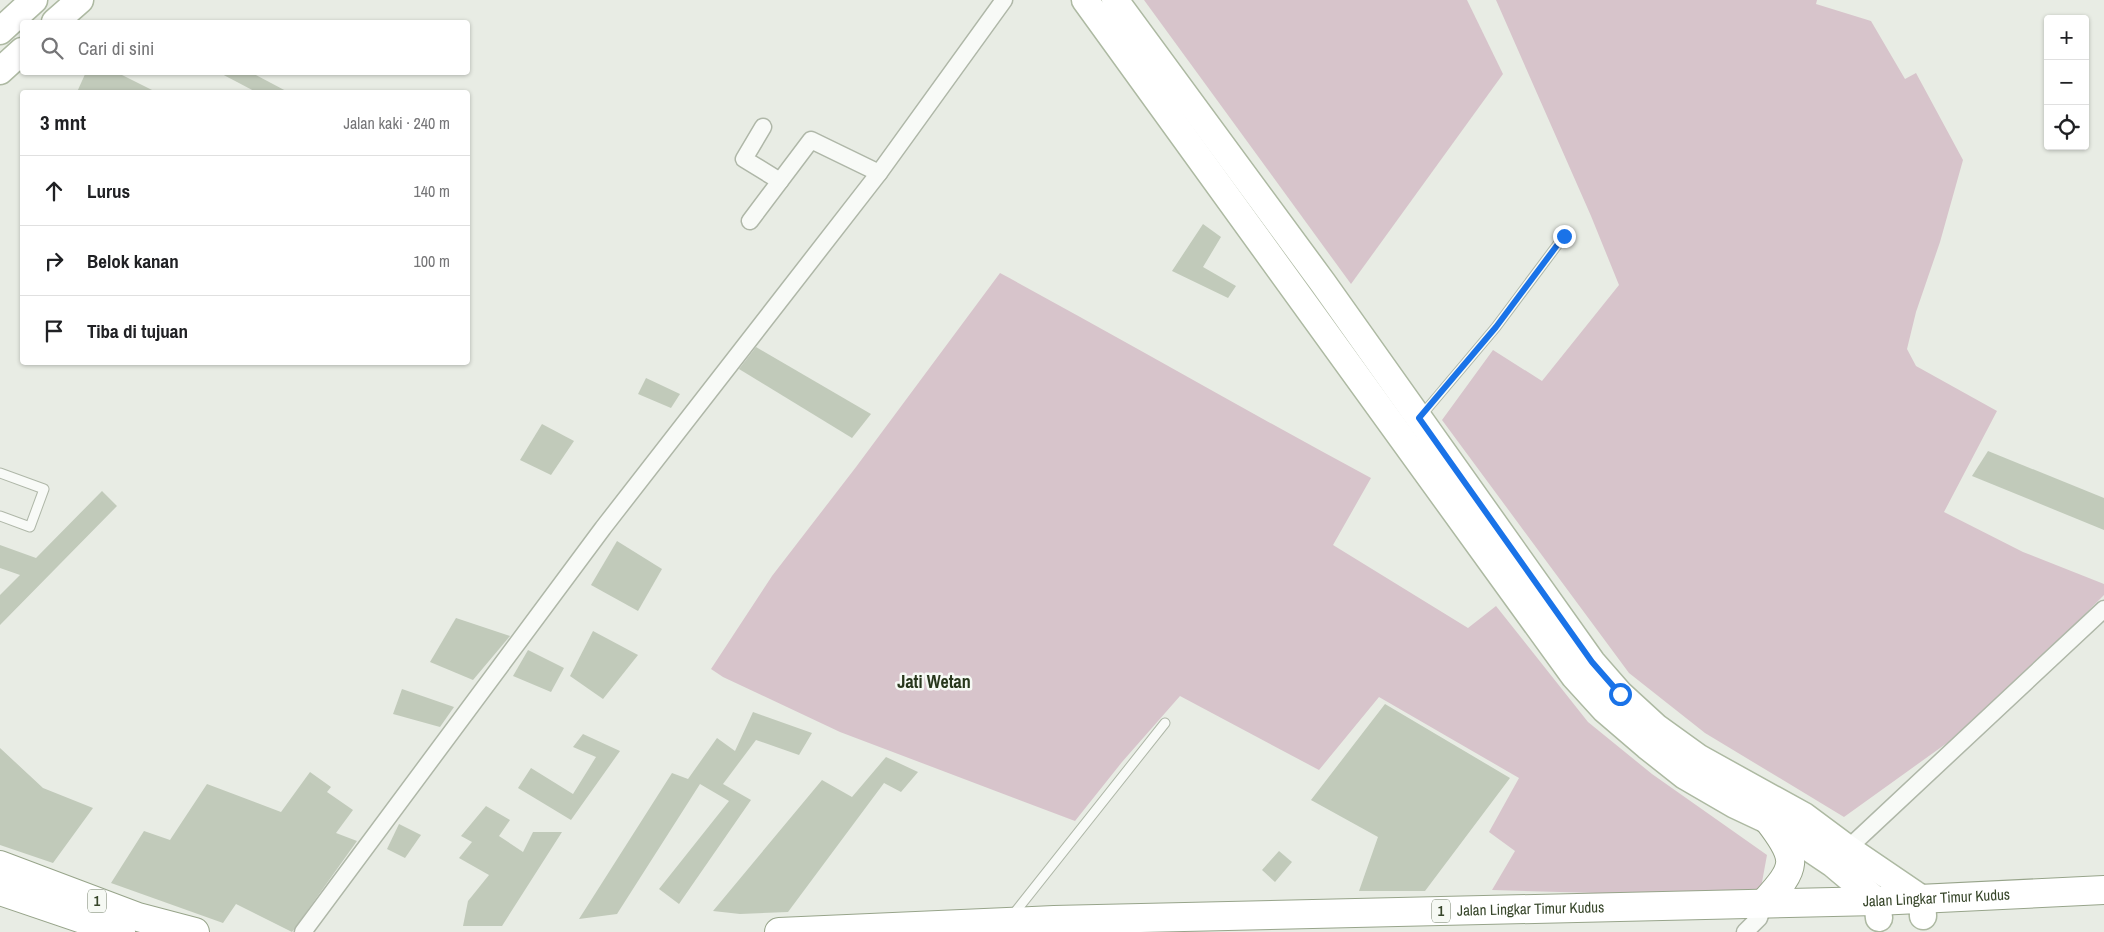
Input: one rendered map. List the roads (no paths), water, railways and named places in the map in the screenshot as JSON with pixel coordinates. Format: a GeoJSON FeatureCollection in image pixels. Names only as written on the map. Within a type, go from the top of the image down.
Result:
{"type":"FeatureCollection","features":[{"type":"Feature","properties":{"kind":"highway"},"geometry":{"type":"LineString","coordinates":[[1756,918],[1790,871],[1790,855],[1783,840],[1769,821]]}},
{"type":"Feature","properties":{"kind":"highway","name":"1"},"geometry":{"type":"LineString","coordinates":[[0,866],[138,917],[195,932]]}},
{"type":"Feature","properties":{"kind":"highway","name":"1"},"geometry":{"type":"LineString","coordinates":[[0,890],[121,932]]}},
{"type":"Feature","properties":{"kind":"highway","name":"Jalan Lingkar Timur Kudus"},"geometry":{"type":"LineString","coordinates":[[1313,932],[1879,914],[1923,907],[2104,890]]}},
{"type":"Feature","properties":{"kind":"highway","name":"Jalan Lingkar Timur Kudus"},"geometry":{"type":"LineString","coordinates":[[1923,907],[2104,908]]}},
{"type":"Feature","properties":{"kind":"highway","name":"Jalan Lingkar Timur Kudus"},"geometry":{"type":"LineString","coordinates":[[779,932],[1007,922],[1756,918]]}},
{"type":"Feature","properties":{"kind":"main road"},"geometry":{"type":"LineString","coordinates":[[0,31],[34,0]]}},
{"type":"Feature","properties":{"kind":"main road"},"geometry":{"type":"LineString","coordinates":[[57,20],[80,0]]}},
{"type":"Feature","properties":{"kind":"main road"},"geometry":{"type":"LineString","coordinates":[[1085,0],[1574,676],[1605,710],[1686,776],[1735,805],[1840,856],[1923,907]]}},
{"type":"Feature","properties":{"kind":"main road"},"geometry":{"type":"LineString","coordinates":[[1115,0],[1323,283],[1592,662],[1620,694],[1656,727],[1699,758],[1804,816],[1840,856],[1879,914]]}},
{"type":"Feature","properties":{"kind":"main road"},"geometry":{"type":"LineString","coordinates":[[0,71],[20,53]]}},
{"type":"Feature","properties":{"kind":"street"},"geometry":{"type":"LineString","coordinates":[[303,932],[597,536],[879,173],[1004,0]]}},
{"type":"Feature","properties":{"kind":"street"},"geometry":{"type":"LineString","coordinates":[[763,127],[744,159],[780,180]]}},
{"type":"Feature","properties":{"kind":"street"},"geometry":{"type":"LineString","coordinates":[[750,221],[811,140],[879,173]]}},
{"type":"Feature","properties":{"kind":"street"},"geometry":{"type":"LineString","coordinates":[[1840,856],[2104,609]]}},
{"type":"Feature","properties":{"kind":"lane"},"geometry":{"type":"LineString","coordinates":[[1419,418],[1496,327],[1564,236]]}},
{"type":"Feature","properties":{"kind":"lane"},"geometry":{"type":"LineString","coordinates":[[0,473],[44,490],[30,527],[0,516]]}},
{"type":"Feature","properties":{"kind":"lane"},"geometry":{"type":"LineString","coordinates":[[1007,922],[1165,723]]}},
{"type":"Feature","properties":{"kind":"district","name":"Jati Wetan"},"geometry":{"type":"Point","coordinates":[934,682]}}]}
